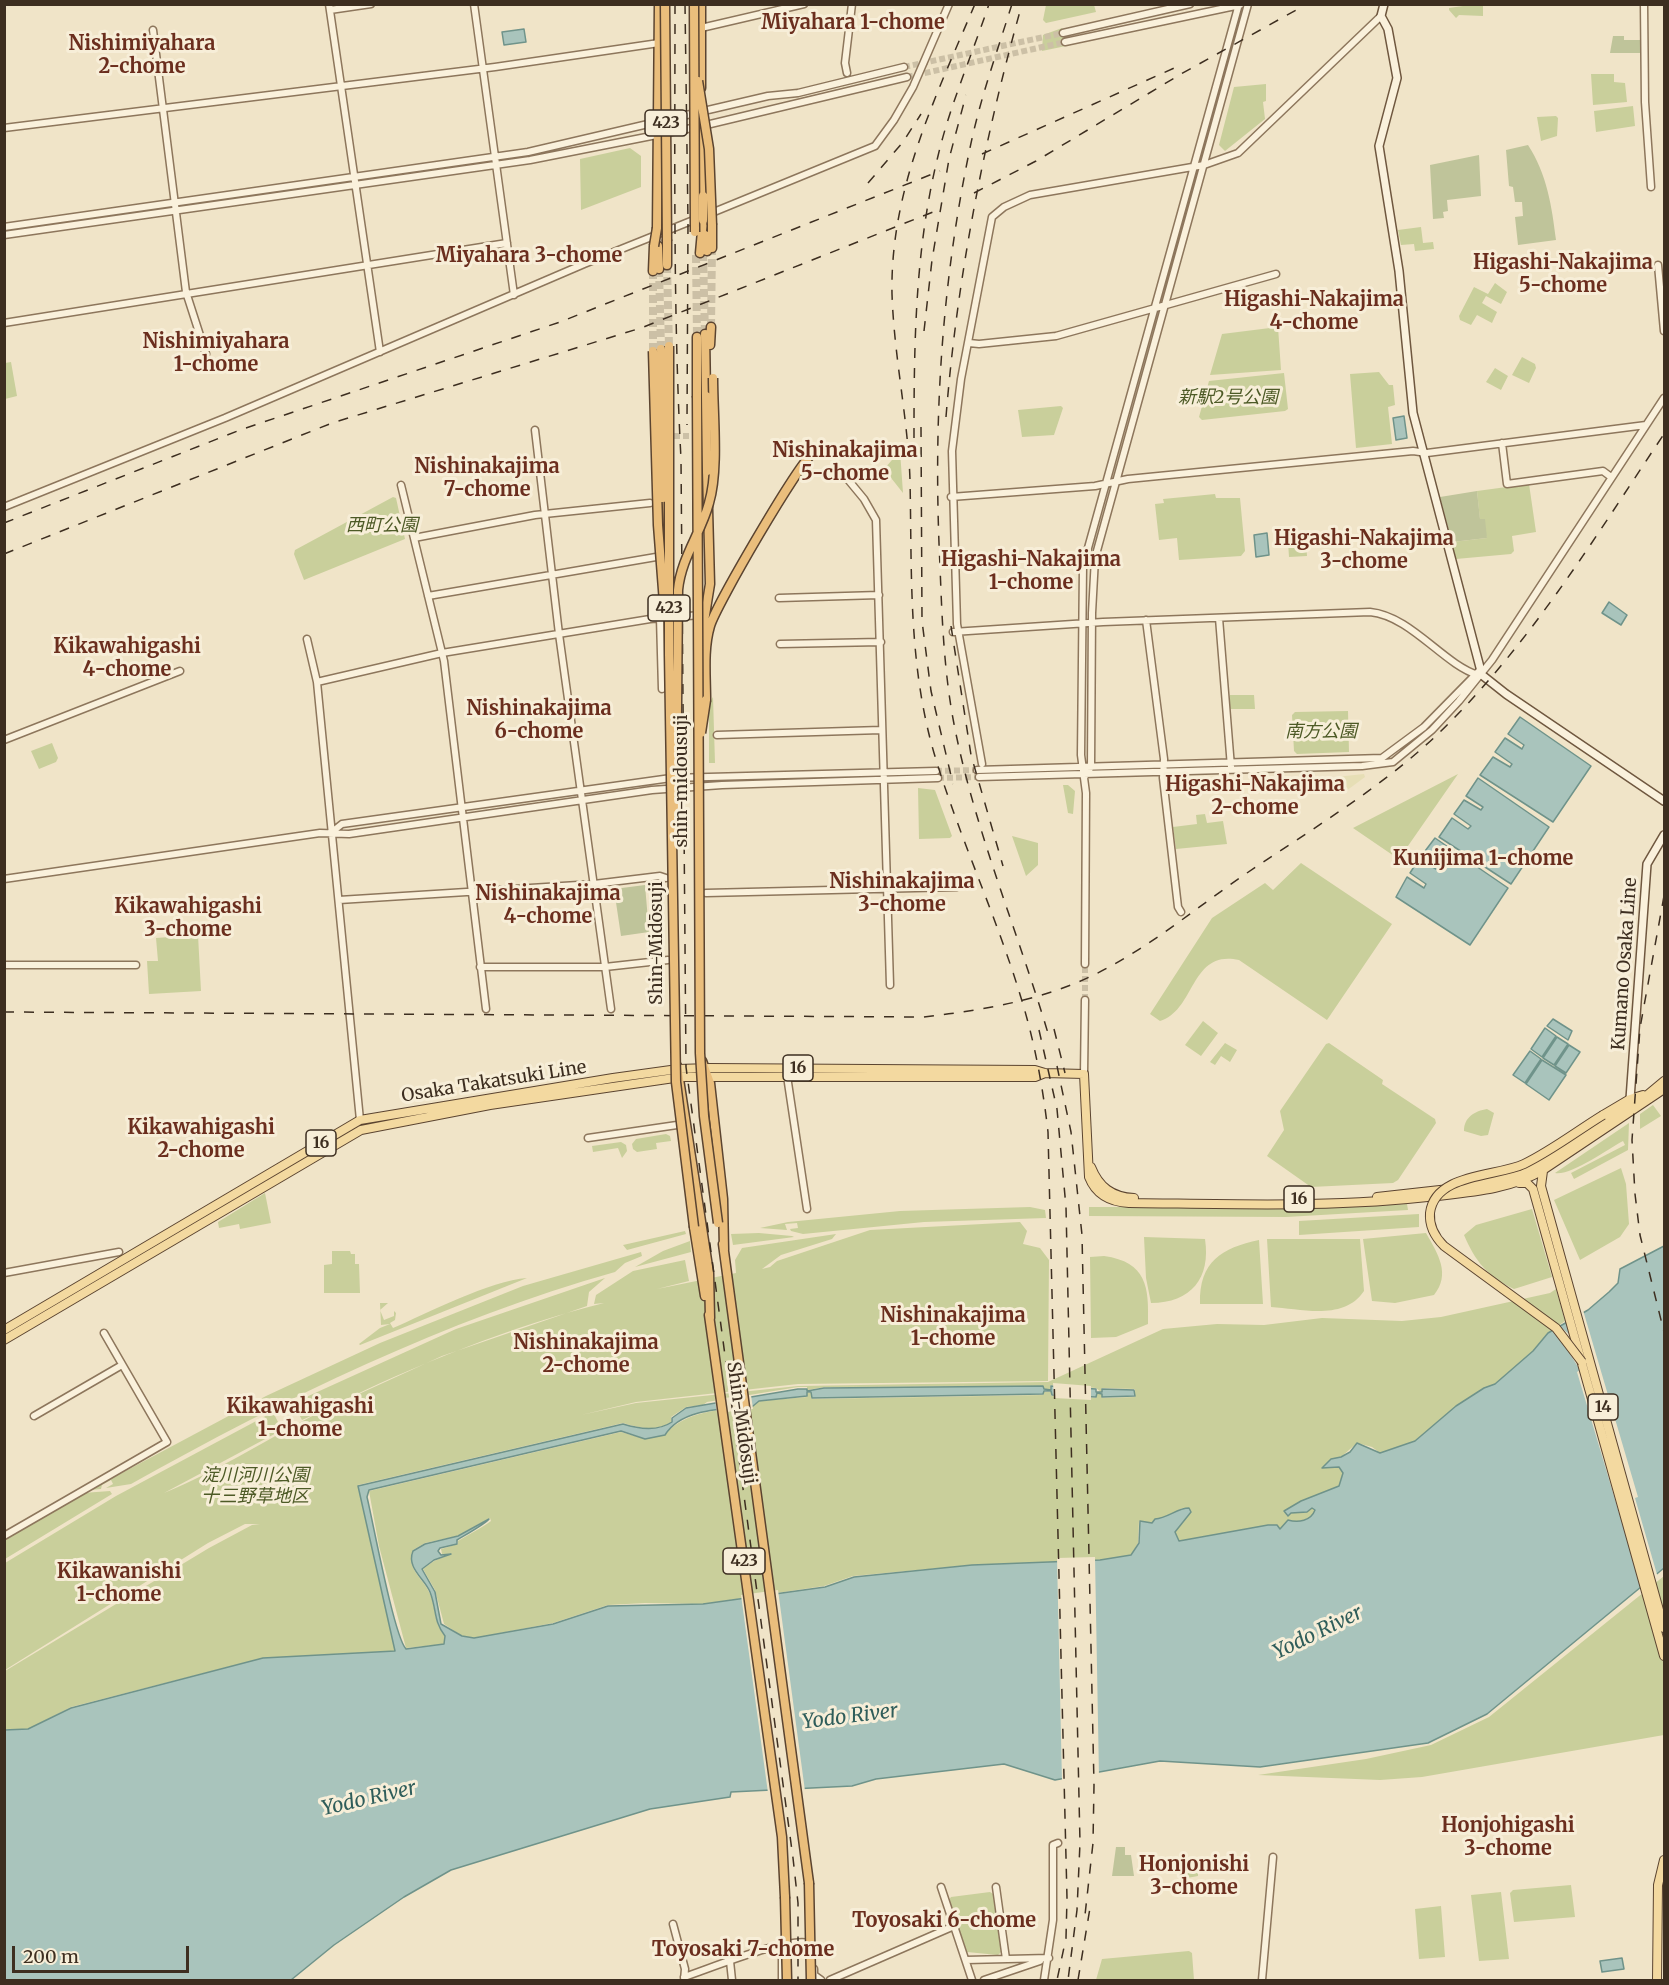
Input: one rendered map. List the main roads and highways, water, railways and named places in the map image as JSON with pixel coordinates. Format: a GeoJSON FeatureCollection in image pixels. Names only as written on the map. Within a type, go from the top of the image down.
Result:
{"type":"FeatureCollection","features":[{"type":"Feature","properties":{"kind":"highway","name":"423"},"geometry":{"type":"LineString","coordinates":[[659,4],[657,228],[660,269],[665,4]]}},
{"type":"Feature","properties":{"kind":"highway","name":"423"},"geometry":{"type":"LineString","coordinates":[[693,4],[704,252]]}},
{"type":"Feature","properties":{"kind":"highway","name":"423"},"geometry":{"type":"LineString","coordinates":[[701,4],[704,252]]}},
{"type":"Feature","properties":{"kind":"highway"},"geometry":{"type":"LineString","coordinates":[[694,56],[709,148],[704,252]]}},
{"type":"Feature","properties":{"kind":"highway"},"geometry":{"type":"LineString","coordinates":[[706,386],[704,332],[717,337]]}},
{"type":"Feature","properties":{"kind":"highway","name":"shin-midousuji"},"geometry":{"type":"LineString","coordinates":[[704,332],[697,351],[701,1087],[724,1250]]}},
{"type":"Feature","properties":{"kind":"highway","name":"423"},"geometry":{"type":"LineString","coordinates":[[661,348],[664,617],[671,778],[675,1058],[680,1073]]}},
{"type":"Feature","properties":{"kind":"highway"},"geometry":{"type":"LineString","coordinates":[[661,348],[658,525],[669,654]]}},
{"type":"Feature","properties":{"kind":"highway","name":"shin-midousuji"},"geometry":{"type":"LineString","coordinates":[[661,348],[674,869]]}},
{"type":"Feature","properties":{"kind":"highway"},"geometry":{"type":"LineString","coordinates":[[697,351],[706,386]]}},
{"type":"Feature","properties":{"kind":"highway"},"geometry":{"type":"LineString","coordinates":[[674,869],[678,798],[678,590],[681,569],[706,515],[711,495],[713,378]]}},
{"type":"Feature","properties":{"kind":"highway","name":"423"},"geometry":{"type":"LineString","coordinates":[[706,386],[710,575],[701,638],[699,725],[700,1058],[706,1072]]}},
{"type":"Feature","properties":{"kind":"highway"},"geometry":{"type":"LineString","coordinates":[[698,745],[705,712],[706,646],[712,617],[805,461],[814,452]]}},
{"type":"Feature","properties":{"kind":"highway","name":"Shin-Midōsuji"},"geometry":{"type":"LineString","coordinates":[[674,869],[677,1100],[710,1318],[782,1837],[787,1980]]}},
{"type":"Feature","properties":{"kind":"highway"},"geometry":{"type":"LineString","coordinates":[[706,1072],[724,1208],[724,1250]]}},
{"type":"Feature","properties":{"kind":"highway"},"geometry":{"type":"LineString","coordinates":[[680,1073],[709,1273],[710,1318]]}},
{"type":"Feature","properties":{"kind":"highway","name":"Shin-Midōsuji"},"geometry":{"type":"LineString","coordinates":[[724,1250],[807,1858],[811,1980]]}},
{"type":"Feature","properties":{"kind":"main road"},"geometry":{"type":"LineString","coordinates":[[1384,4],[1381,16],[1388,29],[1397,78],[1380,146],[1399,271],[1413,413],[1480,673],[1506,694],[1665,801]]}},
{"type":"Feature","properties":{"kind":"main road","name":"Kumano Osaka Line"},"geometry":{"type":"LineString","coordinates":[[1630,1099],[1647,864],[1665,836]]}},
{"type":"Feature","properties":{"kind":"main road","name":"Osaka Takatsuki Line"},"geometry":{"type":"LineString","coordinates":[[4,1330],[360,1120],[680,1073],[1035,1070],[1045,1074]]}},
{"type":"Feature","properties":{"kind":"main road","name":"Osaka Takatsuki Line"},"geometry":{"type":"LineString","coordinates":[[706,1072],[787,1076],[1035,1077],[1045,1074],[1084,1074],[1089,1164]]}},
{"type":"Feature","properties":{"kind":"main road","name":"16"},"geometry":{"type":"LineString","coordinates":[[4,1340],[361,1130],[490,1105],[680,1073]]}},
{"type":"Feature","properties":{"kind":"main road","name":"14"},"geometry":{"type":"LineString","coordinates":[[1527,1176],[1665,1081]]}},
{"type":"Feature","properties":{"kind":"main road"},"geometry":{"type":"LineString","coordinates":[[1543,1170],[1665,1089]]}},
{"type":"Feature","properties":{"kind":"main road","name":"14"},"geometry":{"type":"LineString","coordinates":[[1582,1362],[1556,1328],[1444,1246],[1433,1232],[1430,1213],[1435,1198],[1450,1186],[1525,1163],[1630,1099],[1648,1094]]}},
{"type":"Feature","properties":{"kind":"main road","name":"16"},"geometry":{"type":"LineString","coordinates":[[1089,1164],[1097,1181],[1105,1189],[1118,1196],[1132,1198],[1380,1197],[1480,1185],[1527,1176],[1543,1170]]}},
{"type":"Feature","properties":{"kind":"main road","name":"16"},"geometry":{"type":"LineString","coordinates":[[1089,1164],[1089,1177],[1097,1190],[1111,1200],[1123,1203],[1364,1202],[1450,1195],[1516,1183],[1527,1176]]}},
{"type":"Feature","properties":{"kind":"main road","name":"14"},"geometry":{"type":"LineString","coordinates":[[1543,1170],[1537,1188],[1582,1362],[1665,1656]]}},
{"type":"Feature","properties":{"kind":"main road"},"geometry":{"type":"LineString","coordinates":[[1527,1176],[1537,1188]]}},
{"type":"Feature","properties":{"kind":"main road"},"geometry":{"type":"LineString","coordinates":[[1516,1183],[1527,1183],[1537,1188]]}},
{"type":"Feature","properties":{"kind":"main road","name":"14"},"geometry":{"type":"LineString","coordinates":[[1537,1188],[1665,1628]]}},
{"type":"Feature","properties":{"kind":"main road"},"geometry":{"type":"LineString","coordinates":[[1657,1980],[1658,1885],[1665,1860]]}},
{"type":"Feature","properties":{"kind":"water"},"geometry":{"type":"Polygon","coordinates":[[[524,29],[526,42],[504,45],[502,32],[524,29]]]}},
{"type":"Feature","properties":{"kind":"water"},"geometry":{"type":"Polygon","coordinates":[[[1404,416],[1407,438],[1396,440],[1393,418],[1404,416]]]}},
{"type":"Feature","properties":{"kind":"water"},"geometry":{"type":"Polygon","coordinates":[[[1267,533],[1269,555],[1256,557],[1254,535],[1267,533]]]}},
{"type":"Feature","properties":{"kind":"water"},"geometry":{"type":"Polygon","coordinates":[[[1609,602],[1627,615],[1621,625],[1602,613],[1609,602]]]}},
{"type":"Feature","properties":{"kind":"water"},"geometry":{"type":"Polygon","coordinates":[[[1520,717],[1591,766],[1553,822],[1480,775],[1493,757],[1510,767],[1512,764],[1495,752],[1505,738],[1522,749],[1524,745],[1508,734],[1520,717]]]}},
{"type":"Feature","properties":{"kind":"water"},"geometry":{"type":"Polygon","coordinates":[[[1478,778],[1549,827],[1511,884],[1439,837],[1452,818],[1468,829],[1471,826],[1454,814],[1464,800],[1481,810],[1483,807],[1466,796],[1478,778]]]}},
{"type":"Feature","properties":{"kind":"water"},"geometry":{"type":"Polygon","coordinates":[[[1435,838],[1508,888],[1470,945],[1396,897],[1407,877],[1424,888],[1426,884],[1410,873],[1419,859],[1436,869],[1438,866],[1422,855],[1435,838]]]}},
{"type":"Feature","properties":{"kind":"water"},"geometry":{"type":"Polygon","coordinates":[[[1553,1019],[1572,1031],[1568,1040],[1547,1026],[1553,1019]]]}},
{"type":"Feature","properties":{"kind":"water"},"geometry":{"type":"Polygon","coordinates":[[[1545,1028],[1556,1036],[1542,1057],[1531,1049],[1545,1028]]]}},
{"type":"Feature","properties":{"kind":"water"},"geometry":{"type":"Polygon","coordinates":[[[1557,1037],[1568,1044],[1554,1065],[1543,1058],[1557,1037]]]}},
{"type":"Feature","properties":{"kind":"water"},"geometry":{"type":"Polygon","coordinates":[[[1569,1045],[1580,1052],[1566,1073],[1555,1066],[1569,1045]]]}},
{"type":"Feature","properties":{"kind":"water"},"geometry":{"type":"Polygon","coordinates":[[[1530,1051],[1541,1059],[1525,1083],[1513,1075],[1530,1051]]]}},
{"type":"Feature","properties":{"kind":"water"},"geometry":{"type":"Polygon","coordinates":[[[1542,1060],[1566,1075],[1549,1100],[1526,1084],[1542,1060]]]}},
{"type":"Feature","properties":{"kind":"water","name":"Yodo River"},"geometry":{"type":"Polygon","coordinates":[[[1664,1246],[1664,1568],[1487,1714],[1428,1743],[1260,1767],[1160,1761],[1055,1780],[1004,1764],[876,1779],[852,1786],[731,1792],[730,1797],[650,1809],[451,1870],[404,1897],[334,1945],[291,1980],[5,1980],[4,1730],[28,1729],[71,1708],[263,1658],[395,1651],[358,1486],[623,1424],[642,1428],[660,1427],[672,1422],[672,1418],[686,1408],[798,1389],[807,1389],[807,1391],[824,1388],[1043,1386],[1044,1389],[1051,1390],[1051,1386],[1096,1389],[1096,1392],[1102,1392],[1102,1389],[1134,1390],[1135,1396],[1102,1397],[1102,1394],[1097,1393],[1096,1397],[1052,1395],[1051,1391],[1044,1391],[1043,1394],[812,1398],[811,1392],[807,1392],[807,1396],[759,1401],[753,1406],[691,1415],[672,1426],[665,1435],[645,1439],[621,1431],[369,1490],[367,1497],[384,1578],[401,1640],[406,1649],[444,1644],[445,1636],[437,1620],[428,1587],[412,1563],[413,1551],[425,1544],[458,1536],[489,1519],[457,1540],[457,1544],[440,1548],[438,1551],[441,1555],[451,1554],[434,1560],[422,1569],[435,1592],[441,1624],[462,1636],[474,1638],[553,1624],[608,1606],[703,1604],[825,1587],[854,1577],[972,1565],[1100,1560],[1131,1555],[1139,1543],[1140,1521],[1152,1523],[1155,1519],[1185,1508],[1189,1508],[1191,1512],[1175,1532],[1179,1541],[1268,1525],[1277,1525],[1280,1529],[1288,1520],[1304,1520],[1310,1517],[1315,1510],[1312,1508],[1307,1512],[1291,1513],[1288,1516],[1284,1511],[1301,1501],[1339,1486],[1343,1473],[1339,1467],[1322,1468],[1331,1459],[1350,1452],[1357,1443],[1380,1453],[1415,1441],[1456,1406],[1484,1388],[1495,1384],[1533,1351],[1548,1333],[1588,1310],[1618,1283],[1620,1269],[1664,1246]]]}},
{"type":"Feature","properties":{"kind":"water"},"geometry":{"type":"Polygon","coordinates":[[[1622,1958],[1624,1969],[1602,1972],[1600,1961],[1622,1958]]]}},
{"type":"Feature","properties":{"kind":"tunnel"},"geometry":{"type":"LineString","coordinates":[[904,67],[1063,33]]}},
{"type":"Feature","properties":{"kind":"tunnel"},"geometry":{"type":"LineString","coordinates":[[907,77],[1065,42]]}},
{"type":"Feature","properties":{"kind":"tunnel"},"geometry":{"type":"LineString","coordinates":[[711,327],[712,248]]}},
{"type":"Feature","properties":{"kind":"tunnel"},"geometry":{"type":"LineString","coordinates":[[703,253],[705,334]]}},
{"type":"Feature","properties":{"kind":"tunnel"},"geometry":{"type":"LineString","coordinates":[[696,255],[697,337]]}},
{"type":"Feature","properties":{"kind":"tunnel"},"geometry":{"type":"LineString","coordinates":[[667,265],[669,346]]}},
{"type":"Feature","properties":{"kind":"tunnel"},"geometry":{"type":"LineString","coordinates":[[659,269],[661,349]]}},
{"type":"Feature","properties":{"kind":"tunnel"},"geometry":{"type":"LineString","coordinates":[[653,271],[653,351]]}},
{"type":"Feature","properties":{"kind":"tunnel"},"geometry":{"type":"LineString","coordinates":[[665,436],[700,436]]}},
{"type":"Feature","properties":{"kind":"tunnel"},"geometry":{"type":"LineString","coordinates":[[936,771],[977,770]]}},
{"type":"Feature","properties":{"kind":"tunnel"},"geometry":{"type":"LineString","coordinates":[[938,778],[979,777]]}},
{"type":"Feature","properties":{"kind":"tunnel"},"geometry":{"type":"LineString","coordinates":[[1085,964],[1085,1000]]}},
{"type":"Feature","properties":{"kind":"railway"},"geometry":{"type":"LineString","coordinates":[[675,4],[676,289],[681,459],[686,1067],[793,1858],[798,1903],[798,1980]]}},
{"type":"Feature","properties":{"kind":"railway"},"geometry":{"type":"LineString","coordinates":[[685,4],[688,222],[687,425]]}},
{"type":"Feature","properties":{"kind":"railway"},"geometry":{"type":"LineString","coordinates":[[975,4],[931,110],[907,181],[898,218],[893,256],[892,294],[895,341],[909,457],[913,618],[926,719],[944,784],[1022,1001],[1038,1066],[1048,1132],[1067,1898],[1066,1938],[1057,1980]]}},
{"type":"Feature","properties":{"kind":"railway"},"geometry":{"type":"LineString","coordinates":[[914,438],[917,296],[930,191],[949,118],[989,4]]}},
{"type":"Feature","properties":{"kind":"railway"},"geometry":{"type":"LineString","coordinates":[[1012,4],[974,130],[952,252],[939,408],[938,513],[943,626],[954,724],[985,843],[1050,1040]]}},
{"type":"Feature","properties":{"kind":"railway"},"geometry":{"type":"LineString","coordinates":[[946,417],[957,313],[974,209],[984,157],[1022,4]]}},
{"type":"Feature","properties":{"kind":"railway"},"geometry":{"type":"LineString","coordinates":[[974,193],[1036,161],[1181,74],[1307,4]]}},
{"type":"Feature","properties":{"kind":"railway"},"geometry":{"type":"LineString","coordinates":[[982,154],[1181,65]]}},
{"type":"Feature","properties":{"kind":"railway"},"geometry":{"type":"LineString","coordinates":[[924,331],[932,260],[949,159],[966,95]]}},
{"type":"Feature","properties":{"kind":"railway"},"geometry":{"type":"LineString","coordinates":[[868,183],[903,142],[921,114]]}},
{"type":"Feature","properties":{"kind":"railway"},"geometry":{"type":"LineString","coordinates":[[4,523],[240,430],[560,322],[940,171]]}},
{"type":"Feature","properties":{"kind":"railway"},"geometry":{"type":"LineString","coordinates":[[4,554],[332,423],[641,328],[933,212]]}},
{"type":"Feature","properties":{"kind":"railway"},"geometry":{"type":"LineString","coordinates":[[921,427],[922,621],[931,691],[953,784]]}},
{"type":"Feature","properties":{"kind":"railway"},"geometry":{"type":"LineString","coordinates":[[4,1012],[923,1017],[1001,1005],[1057,990],[1099,972],[1163,934],[1244,875],[1381,782],[1432,740],[1485,685],[1540,616],[1664,434]]}},
{"type":"Feature","properties":{"kind":"railway"},"geometry":{"type":"LineString","coordinates":[[951,626],[971,755],[1003,866]]}},
{"type":"Feature","properties":{"kind":"railway"},"geometry":{"type":"LineString","coordinates":[[1664,896],[1640,1028],[1632,1140],[1640,1235],[1664,1332]]}},
{"type":"Feature","properties":{"kind":"railway"},"geometry":{"type":"LineString","coordinates":[[1054,1029],[1065,1073]]}},
{"type":"Feature","properties":{"kind":"railway"},"geometry":{"type":"LineString","coordinates":[[1039,1030],[1057,1109],[1066,1207],[1080,1843],[1077,1910],[1068,1980]]}},
{"type":"Feature","properties":{"kind":"railway"},"geometry":{"type":"LineString","coordinates":[[1057,1066],[1071,1132],[1082,1235],[1094,1785],[1093,1843],[1085,1915]]}},
{"type":"Feature","properties":{"kind":"railway"},"geometry":{"type":"LineString","coordinates":[[1078,1980],[1090,1908]]}},
{"type":"Feature","properties":{"kind":"district","name":"Miyahara 1-chome"},"geometry":{"type":"Point","coordinates":[853,23]}},
{"type":"Feature","properties":{"kind":"district","name":"Nishimiyahara 2-chome"},"geometry":{"type":"Point","coordinates":[142,56]}},
{"type":"Feature","properties":{"kind":"district","name":"Miyahara 3-chome"},"geometry":{"type":"Point","coordinates":[529,256]}},
{"type":"Feature","properties":{"kind":"district","name":"Higashi-Nakajima 5-chome"},"geometry":{"type":"Point","coordinates":[1563,274]}},
{"type":"Feature","properties":{"kind":"district","name":"Higashi-Nakajima 4-chome"},"geometry":{"type":"Point","coordinates":[1314,312]}},
{"type":"Feature","properties":{"kind":"district","name":"Nishimiyahara 1-chome"},"geometry":{"type":"Point","coordinates":[216,354]}},
{"type":"Feature","properties":{"kind":"district","name":"Nishinakajima 5-chome"},"geometry":{"type":"Point","coordinates":[845,462]}},
{"type":"Feature","properties":{"kind":"district","name":"Nishinakajima 7-chome"},"geometry":{"type":"Point","coordinates":[487,478]}},
{"type":"Feature","properties":{"kind":"district","name":"Higashi-Nakajima 3-chome"},"geometry":{"type":"Point","coordinates":[1364,550]}},
{"type":"Feature","properties":{"kind":"district","name":"Higashi-Nakajima 1-chome"},"geometry":{"type":"Point","coordinates":[1031,572]}},
{"type":"Feature","properties":{"kind":"district","name":"Kikawahigashi 4-chome"},"geometry":{"type":"Point","coordinates":[127,658]}},
{"type":"Feature","properties":{"kind":"district","name":"Nishinakajima 6-chome"},"geometry":{"type":"Point","coordinates":[539,720]}},
{"type":"Feature","properties":{"kind":"district","name":"Higashi-Nakajima 2-chome"},"geometry":{"type":"Point","coordinates":[1255,796]}},
{"type":"Feature","properties":{"kind":"district","name":"Kunijima 1-chome"},"geometry":{"type":"Point","coordinates":[1483,859]}},
{"type":"Feature","properties":{"kind":"district","name":"Nishinakajima 3-chome"},"geometry":{"type":"Point","coordinates":[902,894]}},
{"type":"Feature","properties":{"kind":"district","name":"Nishinakajima 4-chome"},"geometry":{"type":"Point","coordinates":[548,906]}},
{"type":"Feature","properties":{"kind":"district","name":"Kikawahigashi 3-chome"},"geometry":{"type":"Point","coordinates":[188,918]}},
{"type":"Feature","properties":{"kind":"district","name":"Kikawahigashi 2-chome"},"geometry":{"type":"Point","coordinates":[201,1140]}},
{"type":"Feature","properties":{"kind":"district","name":"Nishinakajima 1-chome"},"geometry":{"type":"Point","coordinates":[953,1328]}},
{"type":"Feature","properties":{"kind":"district","name":"Nishinakajima 2-chome"},"geometry":{"type":"Point","coordinates":[586,1354]}},
{"type":"Feature","properties":{"kind":"district","name":"Kikawahigashi 1-chome"},"geometry":{"type":"Point","coordinates":[300,1418]}},
{"type":"Feature","properties":{"kind":"district","name":"Kikawanishi 1-chome"},"geometry":{"type":"Point","coordinates":[119,1584]}},
{"type":"Feature","properties":{"kind":"district","name":"Honjohigashi 3-chome"},"geometry":{"type":"Point","coordinates":[1508,1838]}},
{"type":"Feature","properties":{"kind":"district","name":"Honjonishi 3-chome"},"geometry":{"type":"Point","coordinates":[1194,1876]}},
{"type":"Feature","properties":{"kind":"district","name":"Toyosaki 6-chome"},"geometry":{"type":"Point","coordinates":[944,1921]}},
{"type":"Feature","properties":{"kind":"district","name":"Toyosaki 7-chome"},"geometry":{"type":"Point","coordinates":[743,1950]}},
{"type":"Feature","properties":{"kind":"park label","name":"新駅2号公園"},"geometry":{"type":"Point","coordinates":[1228,398]}},
{"type":"Feature","properties":{"kind":"park label","name":"西町公園"},"geometry":{"type":"Point","coordinates":[382,526]}},
{"type":"Feature","properties":{"kind":"park label","name":"南方公園"},"geometry":{"type":"Point","coordinates":[1321,732]}},
{"type":"Feature","properties":{"kind":"park label","name":"淀川河川公園 十三野草地区"},"geometry":{"type":"Point","coordinates":[255,1486]}}]}
